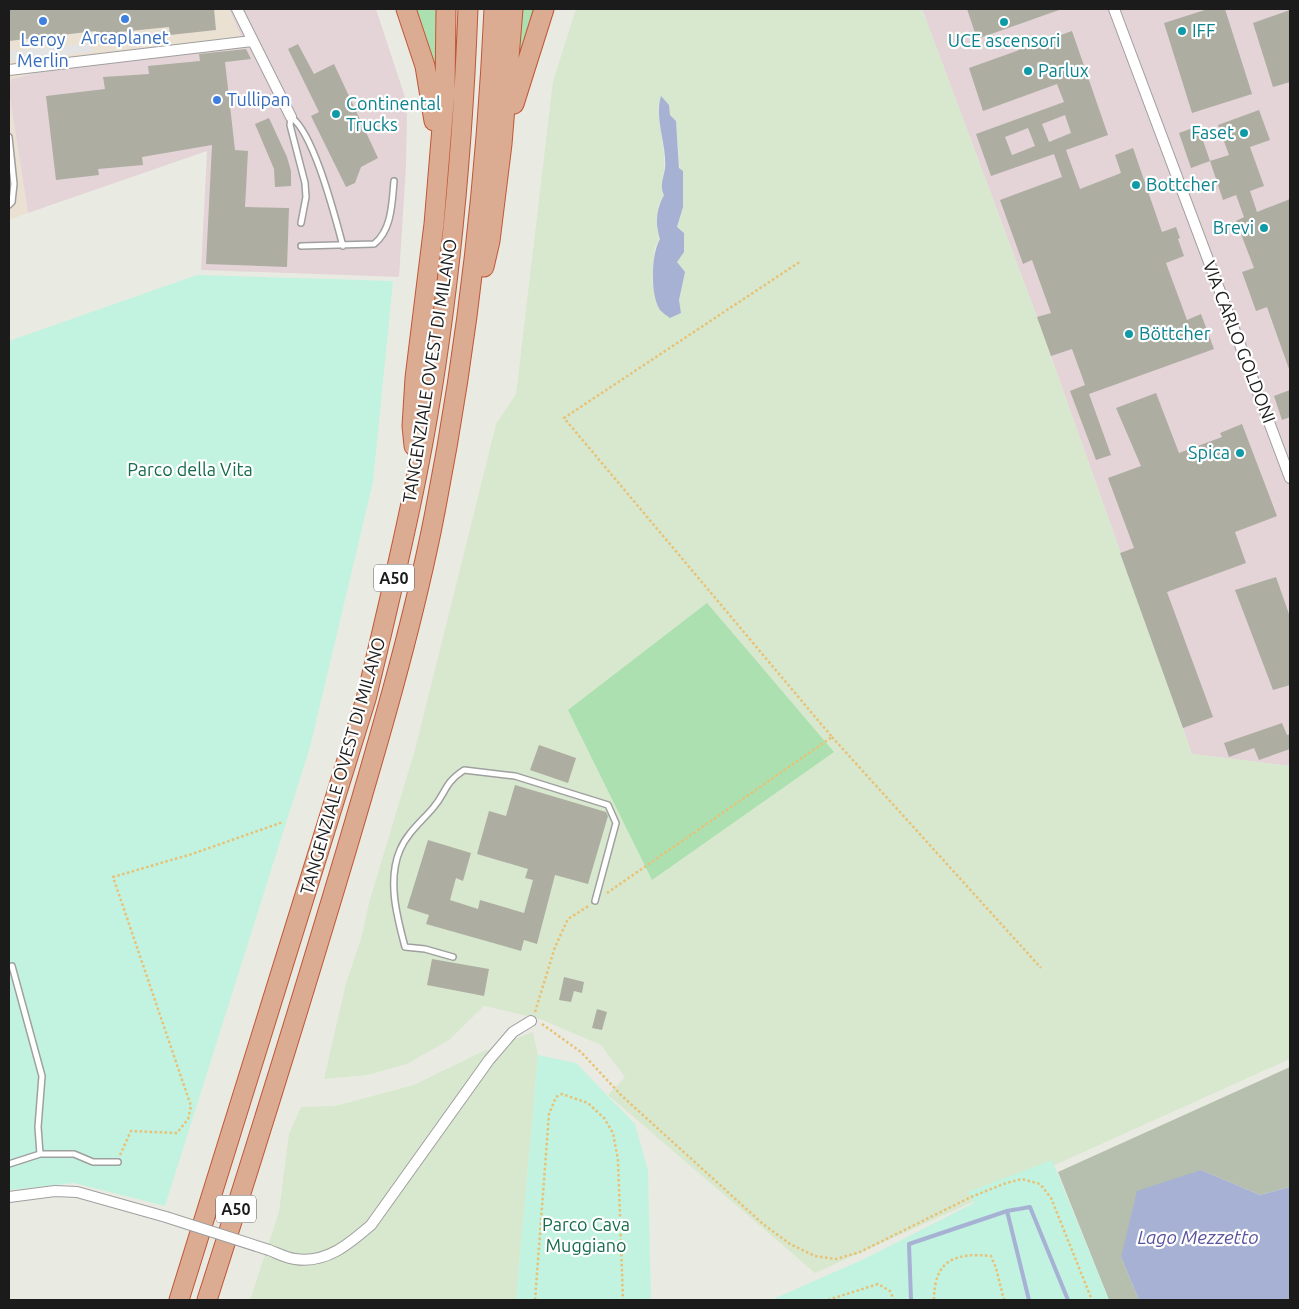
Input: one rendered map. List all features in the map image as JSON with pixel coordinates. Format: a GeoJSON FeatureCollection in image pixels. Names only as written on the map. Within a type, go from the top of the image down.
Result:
{"type":"FeatureCollection","features":[{"type":"Feature","properties":{"kind":"highway"},"geometry":{"type":"LineString","coordinates":[[406,9],[425,66],[434,114],[434,224]]}},
{"type":"Feature","properties":{"kind":"highway"},"geometry":{"type":"LineString","coordinates":[[417,474],[412,426],[415,378],[434,224],[445,91],[446,9]]}},
{"type":"Feature","properties":{"kind":"highway","name":"TANGENZIALE OVEST DI MILANO"},"geometry":{"type":"LineString","coordinates":[[179,1300],[366,699],[417,474],[433,378],[454,214],[468,9]]}},
{"type":"Feature","properties":{"kind":"highway","name":"TANGENZIALE OVEST DI MILANO"},"geometry":{"type":"LineString","coordinates":[[207,1300],[334,892],[410,626],[431,533],[468,318],[480,214],[494,9]]}},
{"type":"Feature","properties":{"kind":"highway"},"geometry":{"type":"LineString","coordinates":[[468,318],[480,285],[490,241],[502,144],[513,9]]}},
{"type":"Feature","properties":{"kind":"highway"},"geometry":{"type":"LineString","coordinates":[[502,144],[544,9]]}},
{"type":"Feature","properties":{"kind":"street"},"geometry":{"type":"LineString","coordinates":[[237,9],[291,118]]}},
{"type":"Feature","properties":{"kind":"street","name":"VIA CARLO GOLDONI"},"geometry":{"type":"LineString","coordinates":[[1114,9],[1290,478]]}},
{"type":"Feature","properties":{"kind":"street"},"geometry":{"type":"LineString","coordinates":[[9,70],[252,41]]}},
{"type":"Feature","properties":{"kind":"street"},"geometry":{"type":"LineString","coordinates":[[9,1196],[55,1191],[77,1192],[295,1259],[327,1257],[356,1238],[371,1225],[489,1060],[514,1032],[531,1021]]}},
{"type":"Feature","properties":{"kind":"lane"},"geometry":{"type":"LineString","coordinates":[[301,223],[306,197],[305,183],[290,125],[291,118],[298,122],[305,136],[327,191],[343,246]]}},
{"type":"Feature","properties":{"kind":"lane"},"geometry":{"type":"LineString","coordinates":[[9,137],[14,184],[12,202],[9,205]]}},
{"type":"Feature","properties":{"kind":"lane"},"geometry":{"type":"LineString","coordinates":[[301,246],[367,246],[380,239],[391,214],[394,181]]}},
{"type":"Feature","properties":{"kind":"lane"},"geometry":{"type":"LineString","coordinates":[[453,957],[426,949],[405,948],[397,918],[394,883],[400,850],[416,825],[435,806],[451,778],[464,770],[515,776],[608,805],[616,823],[595,901]]}},
{"type":"Feature","properties":{"kind":"lane"},"geometry":{"type":"LineString","coordinates":[[12,966],[42,1076],[38,1128],[40,1154]]}},
{"type":"Feature","properties":{"kind":"lane"},"geometry":{"type":"LineString","coordinates":[[9,1164],[40,1154],[74,1154],[93,1162],[118,1162]]}},
{"type":"Feature","properties":{"kind":"path"},"geometry":{"type":"LineString","coordinates":[[800,261],[564,418],[832,737],[1041,968]]}},
{"type":"Feature","properties":{"kind":"path"},"geometry":{"type":"LineString","coordinates":[[832,737],[568,919],[555,947],[541,998],[531,1021],[546,1026],[581,1052],[622,1096],[763,1224],[790,1244],[815,1256],[836,1259],[860,1252],[971,1197],[1006,1183],[1022,1179],[1040,1184],[1051,1198],[1092,1300]]}},
{"type":"Feature","properties":{"kind":"path"},"geometry":{"type":"LineString","coordinates":[[118,1162],[131,1131],[177,1134],[188,1119],[191,1106],[113,877],[192,854],[283,822]]}},
{"type":"Feature","properties":{"kind":"path"},"geometry":{"type":"LineString","coordinates":[[536,1300],[549,1114],[556,1097],[562,1094],[588,1103],[604,1118],[613,1133],[618,1160],[623,1300]]}},
{"type":"Feature","properties":{"kind":"path"},"geometry":{"type":"LineString","coordinates":[[934,1300],[938,1271],[946,1262],[968,1255],[991,1256],[1004,1300]]}},
{"type":"Feature","properties":{"kind":"path"},"geometry":{"type":"LineString","coordinates":[[828,1300],[878,1284],[890,1291],[894,1300]]}},
{"type":"Feature","properties":{"kind":"shaded area"},"geometry":{"type":"Polygon","coordinates":[[[9,9],[229,9],[245,45],[18,77],[10,98],[28,213],[9,220],[9,9]]]}},
{"type":"Feature","properties":{"kind":"shaded area"},"geometry":{"type":"Polygon","coordinates":[[[229,9],[376,9],[405,97],[407,115],[406,167],[399,277],[201,270],[207,151],[28,213],[10,98],[10,83],[12,79],[40,72],[245,45],[229,9]]]}},
{"type":"Feature","properties":{"kind":"shaded area"},"geometry":{"type":"Polygon","coordinates":[[[576,9],[922,9],[1037,317],[1192,754],[1290,766],[1290,1059],[815,1273],[608,1095],[625,1077],[601,1045],[540,1019],[484,1006],[449,1040],[407,1064],[367,1075],[324,1079],[346,983],[361,939],[369,903],[416,746],[496,424],[516,394],[553,81],[576,9]],[[669,105],[658,106],[664,154],[664,195],[658,206],[657,229],[660,239],[655,247],[652,279],[655,291],[679,300],[681,291],[677,262],[677,228],[683,207],[676,122],[670,115],[669,105]]]}},
{"type":"Feature","properties":{"kind":"shaded area"},"geometry":{"type":"Polygon","coordinates":[[[922,9],[1290,9],[1290,766],[1192,754],[1037,317],[922,9]]]}},
{"type":"Feature","properties":{"kind":"shaded area"},"geometry":{"type":"Polygon","coordinates":[[[92,43],[93,52],[9,61],[9,49],[12,51],[92,43]]]}},
{"type":"Feature","properties":{"kind":"shaded area"},"geometry":{"type":"Polygon","coordinates":[[[533,1032],[538,1055],[516,1300],[250,1300],[279,1212],[289,1133],[301,1107],[335,1106],[414,1085],[479,1053],[533,1032]]]}},
{"type":"Feature","properties":{"kind":"shaded area"},"geometry":{"type":"Polygon","coordinates":[[[1290,1067],[1290,1187],[1260,1195],[1201,1170],[1121,1257],[1139,1300],[1109,1300],[1058,1172],[1290,1067]]]}},
{"type":"Feature","properties":{"kind":"green space"},"geometry":{"type":"Polygon","coordinates":[[[410,9],[442,9],[437,78],[410,9]]]}},
{"type":"Feature","properties":{"kind":"green space"},"geometry":{"type":"Polygon","coordinates":[[[517,9],[540,9],[523,50],[518,48],[517,9]]]}},
{"type":"Feature","properties":{"kind":"green space","name":"Parco della Vita"},"geometry":{"type":"Polygon","coordinates":[[[197,275],[393,281],[373,482],[310,747],[165,1206],[74,1183],[9,1190],[9,341],[197,275]]]}},
{"type":"Feature","properties":{"kind":"green space"},"geometry":{"type":"Polygon","coordinates":[[[707,603],[834,752],[652,880],[568,710],[707,603]]]}},
{"type":"Feature","properties":{"kind":"green space","name":"Parco Cava Muggiano"},"geometry":{"type":"Polygon","coordinates":[[[538,1055],[576,1063],[635,1124],[648,1171],[651,1300],[516,1300],[538,1055]]]}},
{"type":"Feature","properties":{"kind":"green space"},"geometry":{"type":"Polygon","coordinates":[[[1052,1160],[1109,1300],[771,1300],[864,1259],[974,1203],[968,1192],[1052,1160]]]}},
{"type":"Feature","properties":{"kind":"water"},"geometry":{"type":"Polygon","coordinates":[[[661,96],[669,105],[670,115],[676,121],[679,168],[683,171],[683,207],[677,227],[684,233],[684,252],[677,262],[685,272],[679,300],[681,313],[670,318],[660,310],[653,285],[653,264],[660,239],[657,217],[664,195],[662,185],[665,159],[659,114],[661,96]]]}},
{"type":"Feature","properties":{"kind":"water","name":"Lago Mezzetto"},"geometry":{"type":"Polygon","coordinates":[[[1201,1170],[1260,1195],[1290,1187],[1290,1300],[1139,1300],[1121,1257],[1137,1191],[1201,1170]]]}},
{"type":"Feature","properties":{"kind":"building"},"geometry":{"type":"Polygon","coordinates":[[[9,9],[214,9],[216,30],[170,35],[169,27],[120,32],[120,39],[97,42],[96,31],[9,41],[9,9]]]}},
{"type":"Feature","properties":{"kind":"building","name":"UCE ascensori"},"geometry":{"type":"Polygon","coordinates":[[[967,9],[1058,9],[1059,10],[977,39],[967,9]]]}},
{"type":"Feature","properties":{"kind":"building"},"geometry":{"type":"Polygon","coordinates":[[[1208,9],[1225,9],[1252,94],[1192,113],[1164,23],[1208,9]]]}},
{"type":"Feature","properties":{"kind":"building"},"geometry":{"type":"Polygon","coordinates":[[[1290,10],[1290,82],[1273,87],[1253,23],[1290,10]]]}},
{"type":"Feature","properties":{"kind":"building"},"geometry":{"type":"Polygon","coordinates":[[[1072,31],[1108,135],[1066,150],[1080,189],[1121,173],[1115,155],[1133,148],[1162,232],[1176,227],[1184,256],[1166,263],[1187,320],[1201,314],[1214,349],[1089,394],[1111,455],[1096,460],[1070,391],[1085,385],[1072,349],[1051,356],[1037,317],[1051,313],[1032,260],[1023,264],[1000,200],[1062,177],[1054,154],[991,176],[976,134],[1064,102],[1057,84],[983,111],[969,68],[1072,31]],[[1065,115],[1042,124],[1049,142],[1071,133],[1065,115]],[[1028,128],[1005,137],[1012,155],[1035,146],[1028,128]]]}},
{"type":"Feature","properties":{"kind":"building","name":"Continental Trucks"},"geometry":{"type":"Polygon","coordinates":[[[298,44],[314,74],[334,64],[378,158],[361,167],[355,183],[346,187],[311,116],[319,112],[288,49],[298,44]]]}},
{"type":"Feature","properties":{"kind":"building"},"geometry":{"type":"Polygon","coordinates":[[[246,49],[251,59],[225,62],[235,150],[248,151],[245,207],[289,208],[287,267],[206,264],[212,145],[142,157],[143,165],[98,169],[99,175],[56,180],[46,96],[105,89],[103,77],[149,74],[148,66],[200,61],[199,54],[246,49]]]}},
{"type":"Feature","properties":{"kind":"building"},"geometry":{"type":"Polygon","coordinates":[[[1259,110],[1270,140],[1250,147],[1264,186],[1250,191],[1257,212],[1290,199],[1289,369],[1267,307],[1256,311],[1242,272],[1254,268],[1236,221],[1244,217],[1236,195],[1223,200],[1210,161],[1229,155],[1218,125],[1259,110]]]}},
{"type":"Feature","properties":{"kind":"building"},"geometry":{"type":"Polygon","coordinates":[[[269,118],[287,157],[291,171],[291,186],[275,187],[274,169],[255,124],[269,118]]]}},
{"type":"Feature","properties":{"kind":"building"},"geometry":{"type":"Polygon","coordinates":[[[1198,126],[1210,161],[1191,168],[1179,133],[1198,126]]]}},
{"type":"Feature","properties":{"kind":"building"},"geometry":{"type":"Polygon","coordinates":[[[1290,390],[1290,417],[1282,420],[1274,396],[1290,390]]]}},
{"type":"Feature","properties":{"kind":"building"},"geometry":{"type":"Polygon","coordinates":[[[1156,393],[1179,453],[1222,437],[1220,433],[1242,424],[1277,516],[1235,532],[1246,563],[1167,592],[1213,717],[1183,728],[1120,553],[1134,548],[1108,478],[1141,466],[1116,408],[1156,393]]]}},
{"type":"Feature","properties":{"kind":"building"},"geometry":{"type":"Polygon","coordinates":[[[1276,577],[1290,617],[1290,685],[1273,690],[1235,590],[1276,577]]]}},
{"type":"Feature","properties":{"kind":"building"},"geometry":{"type":"Polygon","coordinates":[[[1282,723],[1287,735],[1290,734],[1290,749],[1259,760],[1254,748],[1229,757],[1224,743],[1282,723]]]}},
{"type":"Feature","properties":{"kind":"building"},"geometry":{"type":"Polygon","coordinates":[[[539,745],[576,758],[568,783],[530,770],[539,745]]]}},
{"type":"Feature","properties":{"kind":"building"},"geometry":{"type":"Polygon","coordinates":[[[515,785],[606,812],[608,816],[588,884],[555,875],[537,944],[524,940],[521,951],[426,924],[429,915],[407,908],[428,840],[471,853],[463,881],[456,878],[450,900],[478,909],[480,900],[524,913],[533,880],[525,878],[528,869],[477,854],[489,811],[506,816],[515,785]]]}},
{"type":"Feature","properties":{"kind":"building"},"geometry":{"type":"Polygon","coordinates":[[[432,959],[489,969],[484,996],[427,985],[432,959]]]}},
{"type":"Feature","properties":{"kind":"building"},"geometry":{"type":"Polygon","coordinates":[[[564,977],[584,982],[582,993],[574,991],[571,1002],[559,1000],[564,977]]]}},
{"type":"Feature","properties":{"kind":"building"},"geometry":{"type":"Polygon","coordinates":[[[597,1009],[607,1012],[602,1030],[592,1028],[597,1009]]]}},
{"type":"Feature","properties":{"kind":"waterway"},"geometry":{"type":"LineString","coordinates":[[911,1300],[909,1244],[1007,1211],[1030,1207],[1068,1300]]}},
{"type":"Feature","properties":{"kind":"waterway"},"geometry":{"type":"LineString","coordinates":[[1007,1211],[1029,1300]]}},
{"type":"Feature","properties":{"kind":"place","name":"Arcaplanet"},"geometry":{"type":"Point","coordinates":[125,19]}},
{"type":"Feature","properties":{"kind":"place","name":"Leroy Merlin"},"geometry":{"type":"Point","coordinates":[43,21]}},
{"type":"Feature","properties":{"kind":"place","name":"UCE ascensori"},"geometry":{"type":"Point","coordinates":[1004,22]}},
{"type":"Feature","properties":{"kind":"place","name":"IFF"},"geometry":{"type":"Point","coordinates":[1182,31]}},
{"type":"Feature","properties":{"kind":"place","name":"Parlux"},"geometry":{"type":"Point","coordinates":[1028,71]}},
{"type":"Feature","properties":{"kind":"place","name":"Tullipan"},"geometry":{"type":"Point","coordinates":[217,100]}},
{"type":"Feature","properties":{"kind":"place","name":"Continental Trucks"},"geometry":{"type":"Point","coordinates":[336,114]}},
{"type":"Feature","properties":{"kind":"place","name":"Faset"},"geometry":{"type":"Point","coordinates":[1244,133]}},
{"type":"Feature","properties":{"kind":"place","name":"Bottcher"},"geometry":{"type":"Point","coordinates":[1136,185]}},
{"type":"Feature","properties":{"kind":"place","name":"Brevi"},"geometry":{"type":"Point","coordinates":[1264,228]}},
{"type":"Feature","properties":{"kind":"place","name":"Böttcher"},"geometry":{"type":"Point","coordinates":[1129,334]}},
{"type":"Feature","properties":{"kind":"place","name":"Spica"},"geometry":{"type":"Point","coordinates":[1240,453]}}]}
